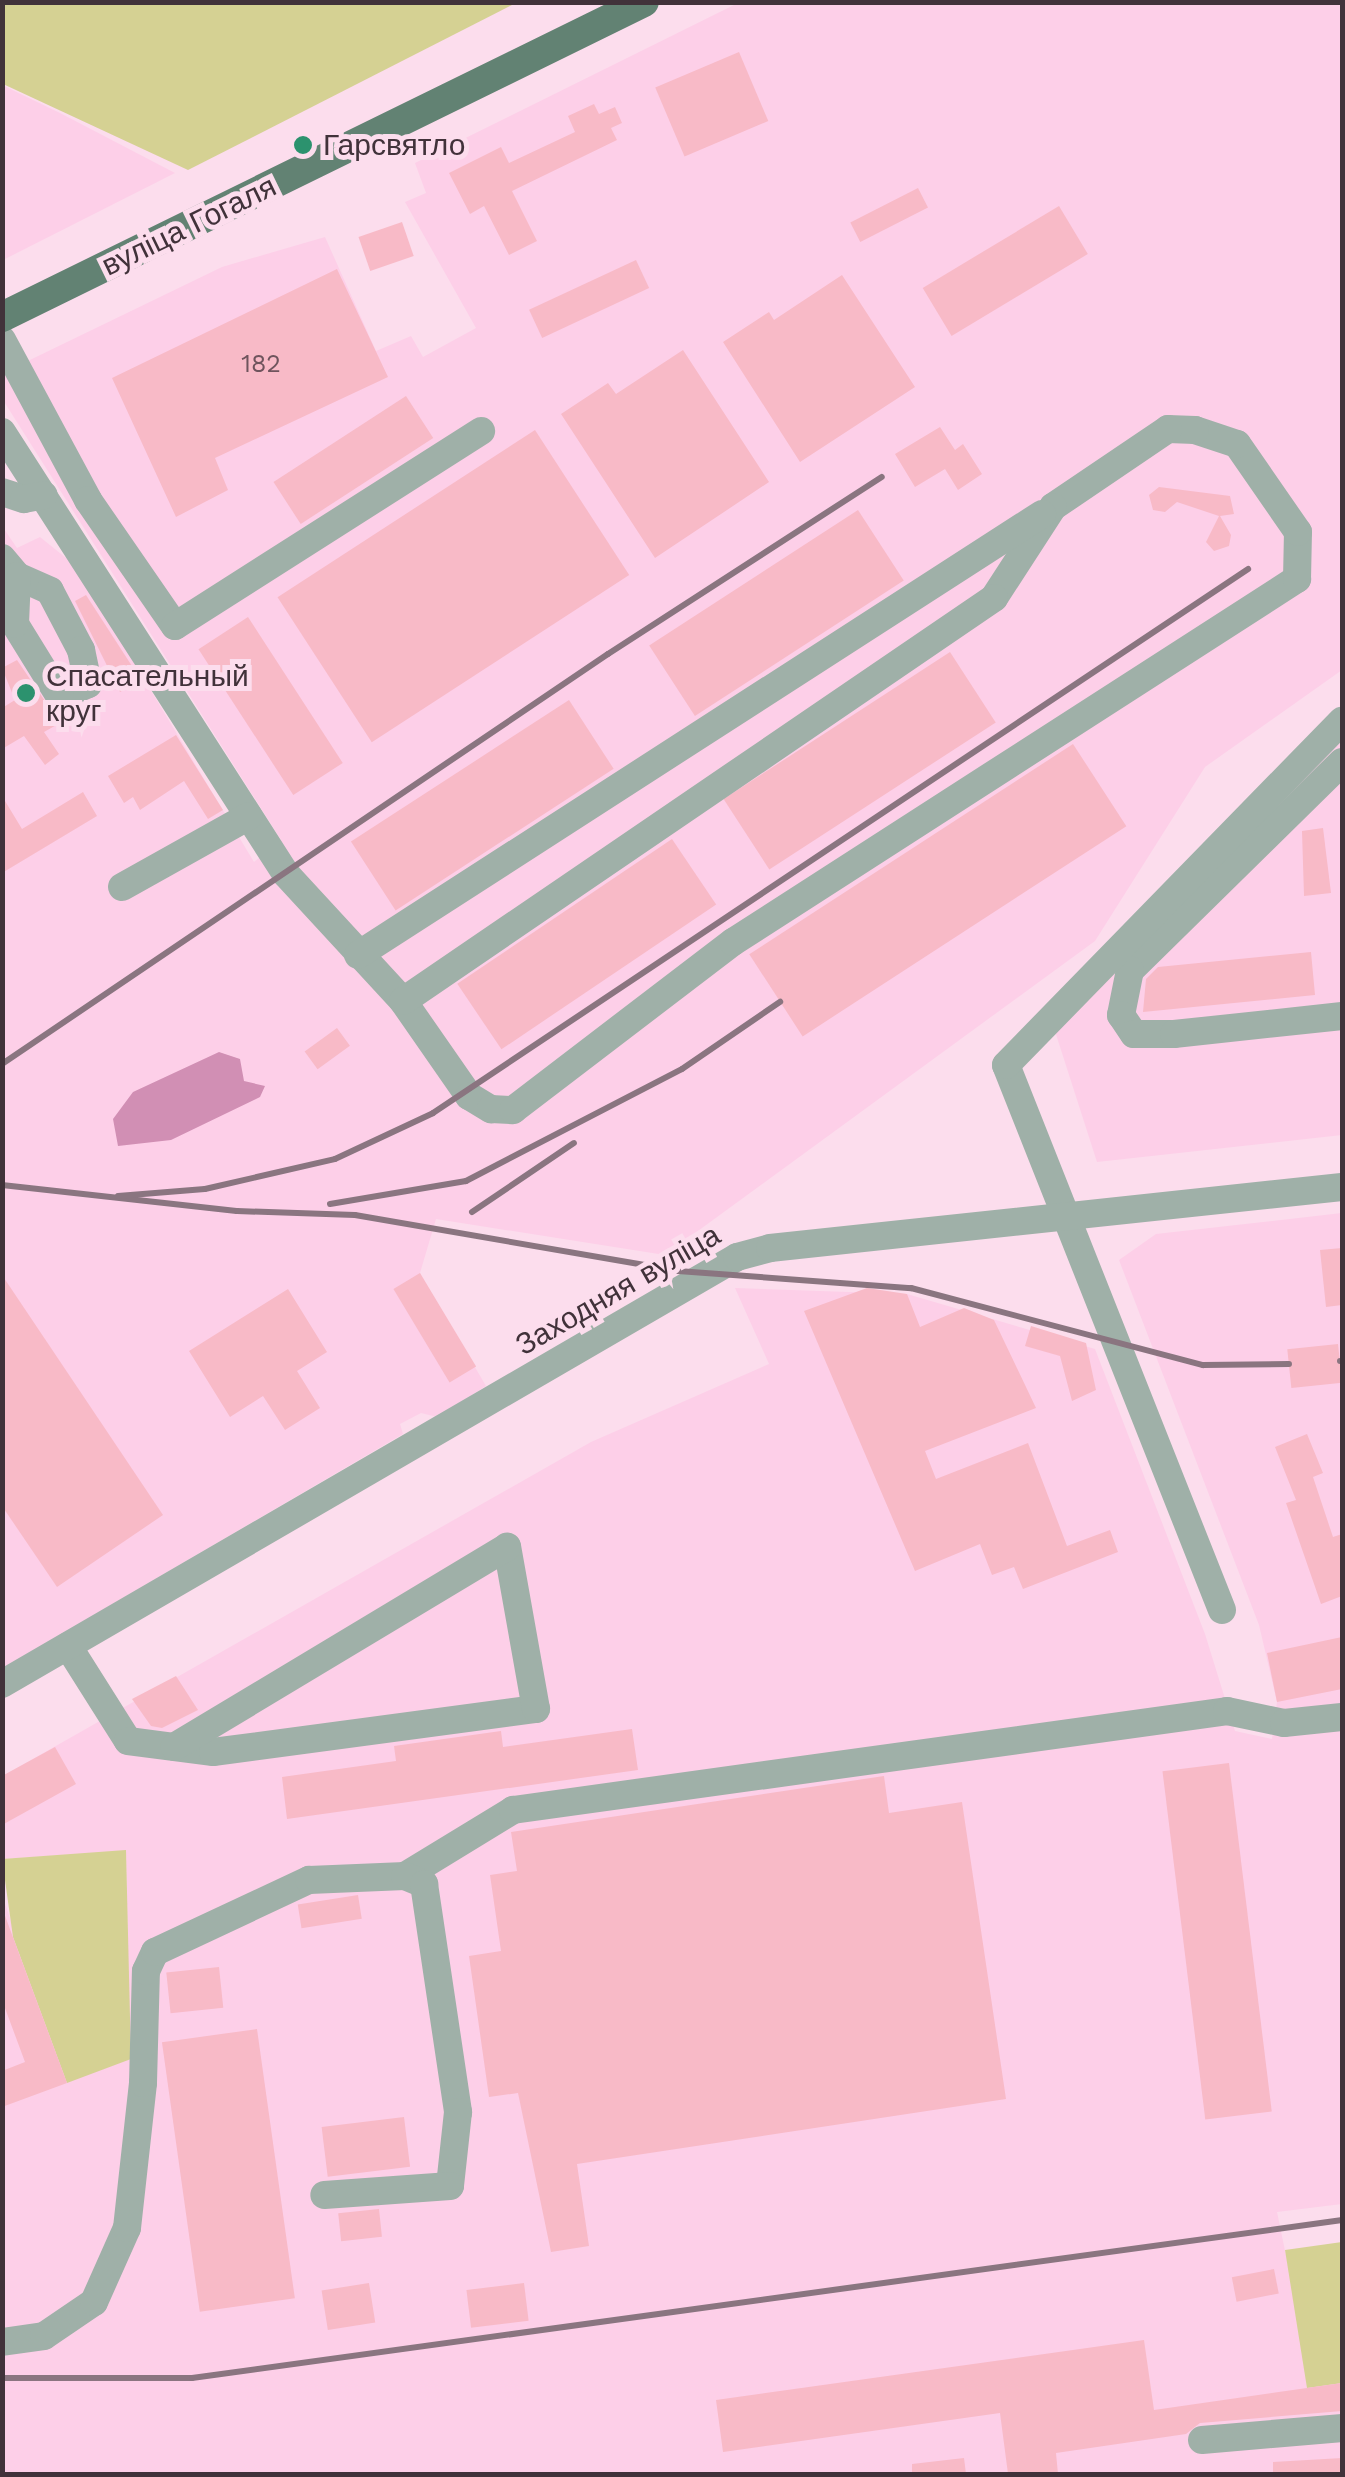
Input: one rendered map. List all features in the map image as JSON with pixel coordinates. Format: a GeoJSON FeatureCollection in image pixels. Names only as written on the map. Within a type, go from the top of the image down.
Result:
{"type":"FeatureCollection","features":[{"type":"Feature","properties":{"kind":"main road","name":"вуліца Гогаля"},"geometry":{"type":"LineString","coordinates":[[2,317],[644,2]]}},
{"type":"Feature","properties":{"kind":"street"},"geometry":{"type":"LineString","coordinates":[[2,340],[88,500],[176,626],[481,431]]}},
{"type":"Feature","properties":{"kind":"street"},"geometry":{"type":"LineString","coordinates":[[6,445],[44,495],[286,874],[358,956],[403,1001],[470,1096],[491,1109],[513,1110],[733,942],[1297,579],[1298,532],[1274,490],[1238,444],[1195,430],[1168,429],[358,956]]}},
{"type":"Feature","properties":{"kind":"street"},"geometry":{"type":"LineString","coordinates":[[2,492],[24,499],[44,495]]}},
{"type":"Feature","properties":{"kind":"street"},"geometry":{"type":"LineString","coordinates":[[403,1001],[994,598],[1053,507]]}},
{"type":"Feature","properties":{"kind":"street"},"geometry":{"type":"LineString","coordinates":[[1222,1610],[1062,1216],[1006,1065],[1342,721]]}},
{"type":"Feature","properties":{"kind":"street"},"geometry":{"type":"LineString","coordinates":[[1342,762],[1130,970],[1121,1015],[1134,1034],[1174,1034],[1342,1016]]}},
{"type":"Feature","properties":{"kind":"street"},"geometry":{"type":"LineString","coordinates":[[122,888],[249,816]]}},
{"type":"Feature","properties":{"kind":"street","name":"Заходняя вуліца"},"geometry":{"type":"LineString","coordinates":[[2,1684],[737,1257],[1062,1216],[1342,1187]]}},
{"type":"Feature","properties":{"kind":"street"},"geometry":{"type":"LineString","coordinates":[[68,1646],[128,1742],[213,1752],[536,1709],[507,1547],[174,1747]]}},
{"type":"Feature","properties":{"kind":"street"},"geometry":{"type":"LineString","coordinates":[[405,1876],[513,1810],[1227,1711],[1284,1723],[1342,1718]]}},
{"type":"Feature","properties":{"kind":"street"},"geometry":{"type":"LineString","coordinates":[[2,2342],[44,2336],[94,2302],[127,2228],[143,2082],[146,1971],[154,1952],[310,1880],[405,1876],[424,1884],[458,2112],[450,2186],[324,2196]]}},
{"type":"Feature","properties":{"kind":"street"},"geometry":{"type":"LineString","coordinates":[[1202,2440],[1342,2428]]}},
{"type":"Feature","properties":{"kind":"shaded area"},"geometry":{"type":"Polygon","coordinates":[[[2,3],[516,3],[188,170],[3,84],[2,3]]]}},
{"type":"Feature","properties":{"kind":"shaded area"},"geometry":{"type":"Polygon","coordinates":[[[738,3],[1342,3],[1342,670],[1205,767],[1095,941],[665,1255],[436,1219],[420,1273],[486,1386],[437,1417],[421,1413],[400,1424],[403,1434],[3,1668],[2,526],[17,548],[40,537],[76,566],[254,862],[281,840],[3,400],[3,373],[222,267],[325,237],[376,351],[411,336],[423,357],[476,328],[405,202],[426,193],[415,163],[738,3]]]}},
{"type":"Feature","properties":{"kind":"shaded area"},"geometry":{"type":"Polygon","coordinates":[[[2,85],[60,113],[175,173],[3,260],[2,85]]]}},
{"type":"Feature","properties":{"kind":"shaded area"},"geometry":{"type":"Polygon","coordinates":[[[1342,741],[1342,1135],[1097,1162],[1053,1025],[1342,741]]]}},
{"type":"Feature","properties":{"kind":"shaded area"},"geometry":{"type":"Polygon","coordinates":[[[219,1052],[240,1059],[244,1081],[265,1086],[260,1097],[171,1140],[118,1146],[113,1119],[133,1092],[219,1052]]]}},
{"type":"Feature","properties":{"kind":"shaded area"},"geometry":{"type":"Polygon","coordinates":[[[1342,1213],[1342,2204],[1277,2212],[1295,2299],[1342,2382],[1342,2474],[3,2474],[2,1895],[67,2082],[130,2059],[126,1851],[3,1859],[3,1776],[591,1442],[769,1364],[735,1288],[907,1294],[1095,1349],[1205,1634],[1235,1731],[1272,1739],[1277,1702],[1259,1625],[1119,1260],[1156,1234],[1342,1213]]]}},
{"type":"Feature","properties":{"kind":"shaded area"},"geometry":{"type":"Polygon","coordinates":[[[126,1850],[131,2059],[67,2083],[13,1937],[2,1859],[126,1850]]]}},
{"type":"Feature","properties":{"kind":"shaded area"},"geometry":{"type":"Polygon","coordinates":[[[1342,2242],[1342,2383],[1307,2388],[1285,2250],[1342,2242]]]}},
{"type":"Feature","properties":{"kind":"building"},"geometry":{"type":"Polygon","coordinates":[[[739,52],[768,121],[685,157],[655,88],[739,52]]]}},
{"type":"Feature","properties":{"kind":"building"},"geometry":{"type":"Polygon","coordinates":[[[594,104],[599,114],[615,107],[622,123],[611,128],[617,140],[512,191],[537,241],[509,255],[484,206],[470,214],[449,173],[501,147],[509,163],[575,132],[568,116],[594,104]]]}},
{"type":"Feature","properties":{"kind":"building"},"geometry":{"type":"Polygon","coordinates":[[[918,188],[928,208],[860,242],[850,223],[918,188]]]}},
{"type":"Feature","properties":{"kind":"building"},"geometry":{"type":"Polygon","coordinates":[[[1059,206],[1088,254],[952,336],[923,288],[1059,206]]]}},
{"type":"Feature","properties":{"kind":"building"},"geometry":{"type":"Polygon","coordinates":[[[402,222],[414,256],[370,271],[359,237],[402,222]]]}},
{"type":"Feature","properties":{"kind":"building"},"geometry":{"type":"Polygon","coordinates":[[[636,260],[649,288],[542,338],[529,310],[636,260]]]}},
{"type":"Feature","properties":{"kind":"building"},"geometry":{"type":"Polygon","coordinates":[[[337,269],[388,377],[215,458],[228,490],[176,517],[112,378],[337,269]]]}},
{"type":"Feature","properties":{"kind":"building"},"geometry":{"type":"Polygon","coordinates":[[[842,275],[915,387],[800,462],[723,342],[769,312],[774,320],[842,275]]]}},
{"type":"Feature","properties":{"kind":"building"},"geometry":{"type":"Polygon","coordinates":[[[683,350],[769,482],[655,558],[561,414],[608,383],[616,394],[683,350]]]}},
{"type":"Feature","properties":{"kind":"building"},"geometry":{"type":"Polygon","coordinates":[[[406,396],[433,438],[301,524],[273,482],[406,396]]]}},
{"type":"Feature","properties":{"kind":"building"},"geometry":{"type":"Polygon","coordinates":[[[940,427],[955,450],[963,444],[982,474],[958,490],[945,469],[915,487],[895,454],[940,427]]]}},
{"type":"Feature","properties":{"kind":"building"},"geometry":{"type":"Polygon","coordinates":[[[535,430],[629,575],[372,742],[278,597],[535,430]]]}},
{"type":"Feature","properties":{"kind":"building"},"geometry":{"type":"Polygon","coordinates":[[[1159,487],[1230,496],[1234,514],[1220,516],[1231,535],[1229,546],[1214,551],[1206,542],[1219,516],[1177,502],[1165,512],[1153,510],[1149,495],[1159,487]]]}},
{"type":"Feature","properties":{"kind":"building"},"geometry":{"type":"Polygon","coordinates":[[[858,510],[904,580],[695,716],[649,646],[858,510]]]}},
{"type":"Feature","properties":{"kind":"building"},"geometry":{"type":"Polygon","coordinates":[[[86,595],[141,680],[120,692],[75,601],[86,595]]]}},
{"type":"Feature","properties":{"kind":"building"},"geometry":{"type":"Polygon","coordinates":[[[248,617],[343,763],[293,795],[199,649],[248,617]]]}},
{"type":"Feature","properties":{"kind":"building"},"geometry":{"type":"Polygon","coordinates":[[[950,652],[996,722],[769,870],[724,799],[950,652]]]}},
{"type":"Feature","properties":{"kind":"building"},"geometry":{"type":"Polygon","coordinates":[[[17,660],[60,723],[44,732],[59,754],[45,765],[24,736],[2,749],[2,708],[15,700],[2,668],[17,660]]]}},
{"type":"Feature","properties":{"kind":"building"},"geometry":{"type":"Polygon","coordinates":[[[569,700],[614,769],[396,910],[351,842],[569,700]]]}},
{"type":"Feature","properties":{"kind":"building"},"geometry":{"type":"Polygon","coordinates":[[[176,735],[223,810],[208,819],[184,781],[140,810],[133,797],[124,803],[108,776],[176,735]]]}},
{"type":"Feature","properties":{"kind":"building"},"geometry":{"type":"Polygon","coordinates":[[[1073,744],[1126,826],[803,1036],[749,954],[1073,744]]]}},
{"type":"Feature","properties":{"kind":"building"},"geometry":{"type":"Polygon","coordinates":[[[83,792],[97,816],[2,873],[2,796],[22,829],[83,792]]]}},
{"type":"Feature","properties":{"kind":"building"},"geometry":{"type":"Polygon","coordinates":[[[1323,828],[1331,893],[1304,896],[1302,831],[1323,828]]]}},
{"type":"Feature","properties":{"kind":"building"},"geometry":{"type":"Polygon","coordinates":[[[672,839],[716,904],[501,1049],[457,984],[672,839]]]}},
{"type":"Feature","properties":{"kind":"building"},"geometry":{"type":"Polygon","coordinates":[[[1311,952],[1315,995],[1143,1012],[1146,979],[1158,967],[1311,952]]]}},
{"type":"Feature","properties":{"kind":"building"},"geometry":{"type":"Polygon","coordinates":[[[337,1028],[350,1046],[318,1069],[305,1052],[337,1028]]]}},
{"type":"Feature","properties":{"kind":"building"},"geometry":{"type":"Polygon","coordinates":[[[1342,1248],[1342,1305],[1326,1307],[1320,1250],[1342,1248]]]}},
{"type":"Feature","properties":{"kind":"building"},"geometry":{"type":"Polygon","coordinates":[[[420,1273],[476,1366],[450,1382],[393,1289],[420,1273]]]}},
{"type":"Feature","properties":{"kind":"building"},"geometry":{"type":"Polygon","coordinates":[[[2,1275],[163,1515],[57,1587],[2,1506],[2,1275]]]}},
{"type":"Feature","properties":{"kind":"building"},"geometry":{"type":"Polygon","coordinates":[[[867,1288],[907,1294],[920,1327],[964,1308],[994,1320],[1036,1408],[925,1451],[936,1479],[1028,1443],[1067,1546],[1110,1530],[1118,1552],[1023,1589],[1014,1567],[992,1575],[980,1544],[915,1571],[804,1311],[867,1288]]]}},
{"type":"Feature","properties":{"kind":"building"},"geometry":{"type":"Polygon","coordinates":[[[288,1289],[327,1352],[297,1371],[320,1408],[285,1430],[263,1396],[230,1417],[189,1351],[288,1289]]]}},
{"type":"Feature","properties":{"kind":"building"},"geometry":{"type":"Polygon","coordinates":[[[1031,1326],[1086,1343],[1096,1390],[1072,1401],[1060,1356],[1025,1346],[1031,1326]]]}},
{"type":"Feature","properties":{"kind":"building"},"geometry":{"type":"Polygon","coordinates":[[[1338,1344],[1342,1383],[1291,1388],[1287,1349],[1338,1344]]]}},
{"type":"Feature","properties":{"kind":"building"},"geometry":{"type":"Polygon","coordinates":[[[1307,1434],[1323,1473],[1313,1477],[1333,1537],[1342,1534],[1342,1596],[1321,1604],[1286,1503],[1296,1500],[1275,1447],[1307,1434]]]}},
{"type":"Feature","properties":{"kind":"building"},"geometry":{"type":"Polygon","coordinates":[[[1342,1637],[1342,1689],[1277,1702],[1267,1653],[1342,1637]]]}},
{"type":"Feature","properties":{"kind":"building"},"geometry":{"type":"Polygon","coordinates":[[[176,1676],[198,1710],[162,1728],[151,1726],[132,1699],[176,1676]]]}},
{"type":"Feature","properties":{"kind":"building"},"geometry":{"type":"Polygon","coordinates":[[[632,1729],[638,1770],[287,1819],[282,1777],[396,1761],[394,1746],[501,1731],[503,1747],[632,1729]]]}},
{"type":"Feature","properties":{"kind":"building"},"geometry":{"type":"Polygon","coordinates":[[[55,1747],[76,1784],[2,1825],[2,1776],[55,1747]]]}},
{"type":"Feature","properties":{"kind":"building"},"geometry":{"type":"Polygon","coordinates":[[[1229,1763],[1272,2111],[1205,2120],[1162,1771],[1229,1763]]]}},
{"type":"Feature","properties":{"kind":"building"},"geometry":{"type":"Polygon","coordinates":[[[884,1776],[889,1813],[962,1802],[1006,2099],[577,2164],[589,2246],[551,2252],[518,2093],[489,2097],[469,1956],[501,1951],[490,1875],[517,1871],[511,1832],[884,1776]]]}},
{"type":"Feature","properties":{"kind":"building"},"geometry":{"type":"Polygon","coordinates":[[[358,1895],[362,1919],[302,1928],[298,1905],[358,1895]]]}},
{"type":"Feature","properties":{"kind":"building"},"geometry":{"type":"Polygon","coordinates":[[[4,1913],[67,2083],[2,2107],[2,2071],[25,2062],[2,2000],[4,1913]]]}},
{"type":"Feature","properties":{"kind":"building"},"geometry":{"type":"Polygon","coordinates":[[[219,1967],[223,2008],[171,2013],[166,1973],[219,1967]]]}},
{"type":"Feature","properties":{"kind":"building"},"geometry":{"type":"Polygon","coordinates":[[[257,2029],[295,2298],[200,2312],[162,2042],[257,2029]]]}},
{"type":"Feature","properties":{"kind":"building"},"geometry":{"type":"Polygon","coordinates":[[[404,2117],[410,2167],[328,2177],[322,2127],[404,2117]]]}},
{"type":"Feature","properties":{"kind":"building"},"geometry":{"type":"Polygon","coordinates":[[[379,2209],[382,2237],[341,2241],[338,2213],[379,2209]]]}},
{"type":"Feature","properties":{"kind":"building"},"geometry":{"type":"Polygon","coordinates":[[[1274,2269],[1279,2294],[1237,2302],[1232,2277],[1274,2269]]]}},
{"type":"Feature","properties":{"kind":"building"},"geometry":{"type":"Polygon","coordinates":[[[369,2283],[375,2323],[328,2330],[322,2291],[369,2283]]]}},
{"type":"Feature","properties":{"kind":"building"},"geometry":{"type":"Polygon","coordinates":[[[524,2283],[529,2321],[471,2328],[466,2290],[524,2283]]]}},
{"type":"Feature","properties":{"kind":"building"},"geometry":{"type":"Polygon","coordinates":[[[1144,2340],[1154,2410],[1342,2383],[1342,2411],[1200,2423],[1186,2434],[1056,2453],[1058,2474],[1008,2474],[1000,2413],[723,2452],[716,2400],[1144,2340]]]}},
{"type":"Feature","properties":{"kind":"building"},"geometry":{"type":"Polygon","coordinates":[[[964,2458],[966,2474],[912,2474],[912,2464],[964,2458]]]}},
{"type":"Feature","properties":{"kind":"building"},"geometry":{"type":"Polygon","coordinates":[[[1342,2458],[1342,2474],[1273,2474],[1273,2462],[1342,2458]]]}},
{"type":"Feature","properties":{"kind":"railway"},"geometry":{"type":"LineString","coordinates":[[2,1064],[608,654],[882,477]]}},
{"type":"Feature","properties":{"kind":"railway"},"geometry":{"type":"LineString","coordinates":[[118,1196],[205,1189],[335,1159],[433,1113],[1248,569]]}},
{"type":"Feature","properties":{"kind":"railway"},"geometry":{"type":"LineString","coordinates":[[330,1204],[466,1181],[682,1069],[780,1002]]}},
{"type":"Feature","properties":{"kind":"railway"},"geometry":{"type":"LineString","coordinates":[[472,1212],[574,1143]]}},
{"type":"Feature","properties":{"kind":"railway"},"geometry":{"type":"LineString","coordinates":[[2,1185],[237,1211],[355,1215],[678,1271],[911,1288],[1203,1365],[1289,1364]]}},
{"type":"Feature","properties":{"kind":"railway"},"geometry":{"type":"LineString","coordinates":[[2,2378],[192,2378],[1342,2220]]}},
{"type":"Feature","properties":{"kind":"place","name":"Гарсвятло"},"geometry":{"type":"Point","coordinates":[303,145]}},
{"type":"Feature","properties":{"kind":"place","name":"Спасательный круг"},"geometry":{"type":"Point","coordinates":[26,693]}}]}
